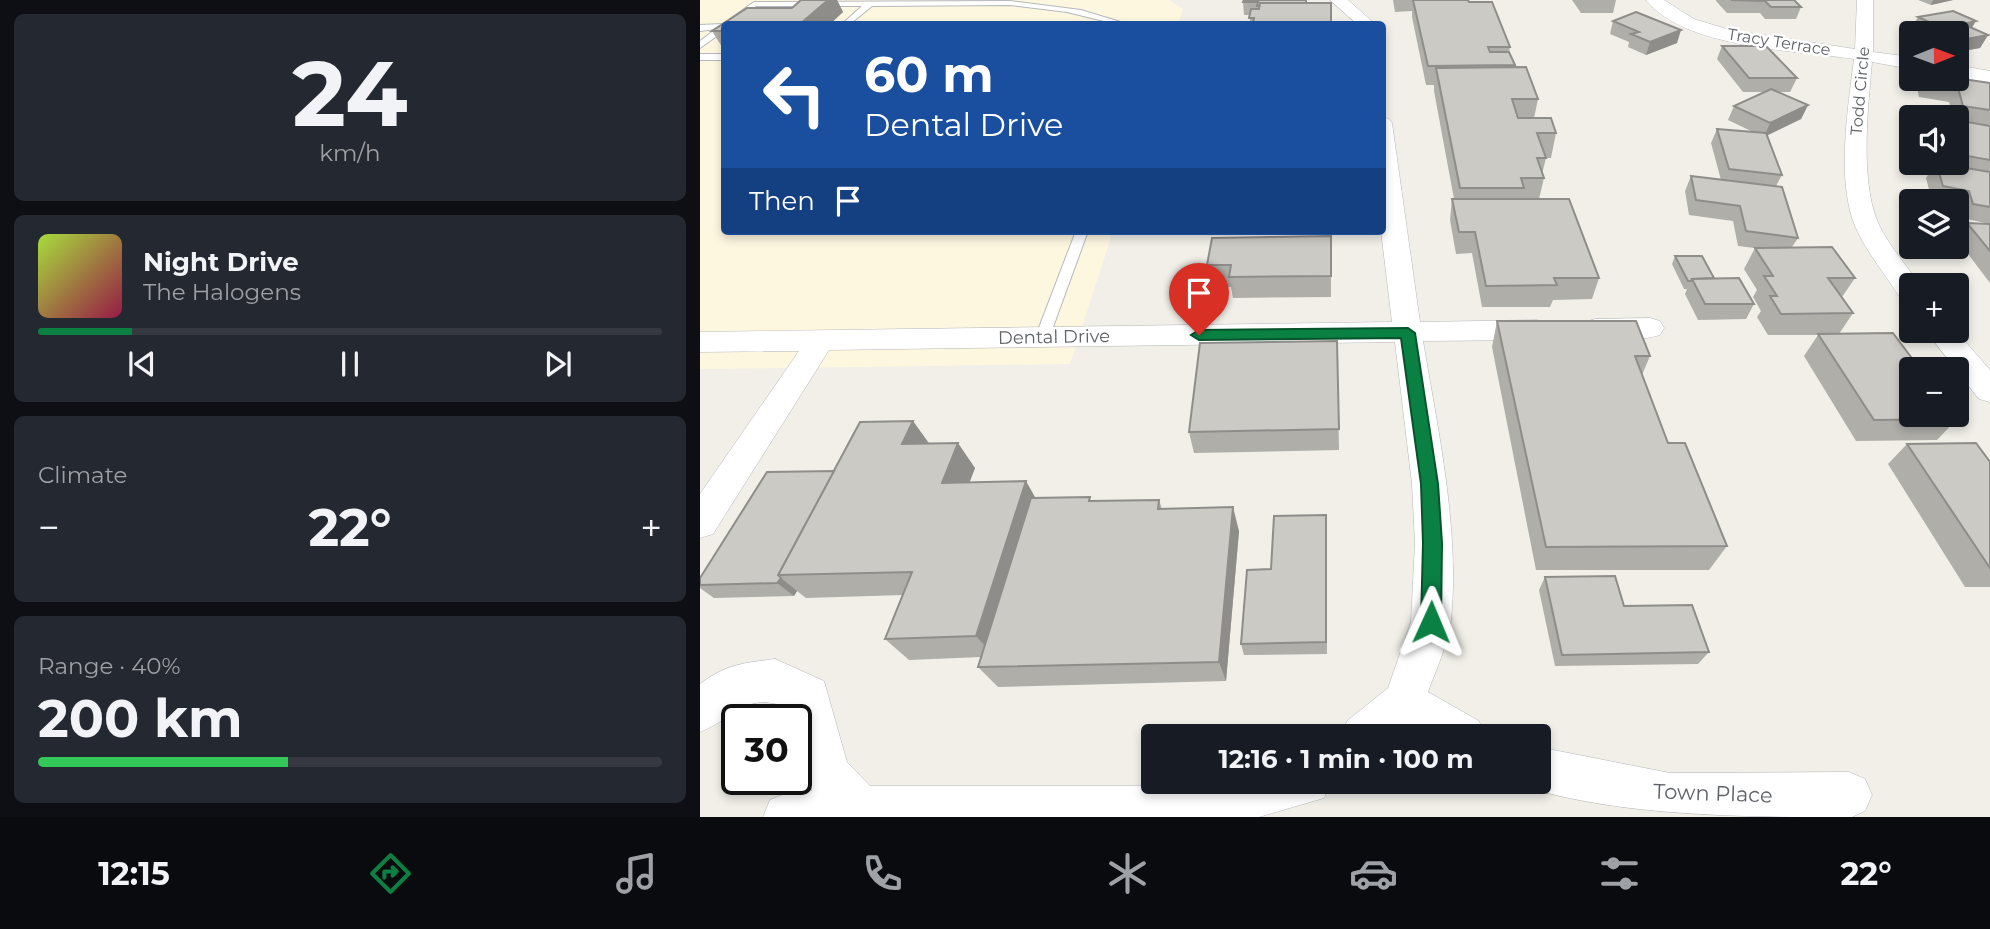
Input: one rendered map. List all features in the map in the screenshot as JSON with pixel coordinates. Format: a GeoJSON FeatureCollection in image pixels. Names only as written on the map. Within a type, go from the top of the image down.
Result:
{"type":"FeatureCollection","features":[{"type":"Feature","properties":{"kind":"street"},"geometry":{"type":"LineString","coordinates":[[1338,0],[1363,21]]}},
{"type":"Feature","properties":{"kind":"street","name":"Tracy Terrace"},"geometry":{"type":"LineString","coordinates":[[1654,0],[1667,12],[1693,24],[1735,36],[1899,61]]}},
{"type":"Feature","properties":{"kind":"street","name":"Todd Circle"},"geometry":{"type":"LineString","coordinates":[[1865,0],[1864,55],[1855,129],[1859,191],[1867,226],[1899,275]]}},
{"type":"Feature","properties":{"kind":"street"},"geometry":{"type":"LineString","coordinates":[[1969,74],[1990,78]]}},
{"type":"Feature","properties":{"kind":"street"},"geometry":{"type":"LineString","coordinates":[[1378,724],[1404,702],[1431,622],[1433,543],[1429,484],[1386,160]]}},
{"type":"Feature","properties":{"kind":"street","name":"Dental Drive"},"geometry":{"type":"LineString","coordinates":[[700,342],[1650,328]]}},
{"type":"Feature","properties":{"kind":"street"},"geometry":{"type":"LineString","coordinates":[[700,523],[821,340]]}},
{"type":"Feature","properties":{"kind":"street"},"geometry":{"type":"LineString","coordinates":[[1954,343],[1980,366],[1990,391]]}},
{"type":"Feature","properties":{"kind":"street"},"geometry":{"type":"LineString","coordinates":[[700,711],[732,686],[775,680],[809,696],[816,735],[828,776],[860,809]]}},
{"type":"Feature","properties":{"kind":"street"},"geometry":{"type":"LineString","coordinates":[[1404,702],[1441,724]]}},
{"type":"Feature","properties":{"kind":"street","name":"Town Place"},"geometry":{"type":"LineString","coordinates":[[1551,774],[1670,796],[1849,795]]}},
{"type":"Feature","properties":{"kind":"street"},"geometry":{"type":"LineString","coordinates":[[787,817],[860,809],[1198,809],[1259,794]]}},
{"type":"Feature","properties":{"kind":"lane"},"geometry":{"type":"LineString","coordinates":[[732,21],[757,2],[972,2],[1050,6],[1094,14],[1114,21]]}},
{"type":"Feature","properties":{"kind":"lane"},"geometry":{"type":"LineString","coordinates":[[849,21],[869,4]]}},
{"type":"Feature","properties":{"kind":"lane"},"geometry":{"type":"LineString","coordinates":[[700,28],[721,26]]}},
{"type":"Feature","properties":{"kind":"lane"},"geometry":{"type":"LineString","coordinates":[[700,45],[721,29]]}},
{"type":"Feature","properties":{"kind":"lane"},"geometry":{"type":"LineString","coordinates":[[700,57],[721,57]]}},
{"type":"Feature","properties":{"kind":"lane"},"geometry":{"type":"LineString","coordinates":[[1042,338],[1081,235]]}},
{"type":"Feature","properties":{"kind":"shaded area"},"geometry":{"type":"Polygon","coordinates":[[[700,0],[1169,0],[1183,9],[1179,21],[721,21],[721,235],[1112,235],[1070,364],[700,369],[700,0]]]}},
{"type":"Feature","properties":{"kind":"building"},"geometry":{"type":"Polygon","coordinates":[[[801,0],[828,0],[804,21],[727,21],[747,8],[792,8],[801,0]]]}},
{"type":"Feature","properties":{"kind":"building"},"geometry":{"type":"Polygon","coordinates":[[[1306,0],[1306,3],[1260,3],[1260,6],[1257,6],[1258,2],[1243,2],[1306,0]]]}},
{"type":"Feature","properties":{"kind":"building"},"geometry":{"type":"Polygon","coordinates":[[[1413,0],[1492,2],[1510,47],[1488,47],[1490,52],[1509,52],[1515,65],[1428,66],[1413,0]]]}},
{"type":"Feature","properties":{"kind":"building"},"geometry":{"type":"Polygon","coordinates":[[[1731,0],[1794,0],[1801,7],[1771,7],[1765,1],[1731,0]]]}},
{"type":"Feature","properties":{"kind":"building"},"geometry":{"type":"Polygon","coordinates":[[[1260,3],[1331,3],[1331,21],[1254,21],[1254,18],[1249,18],[1251,9],[1259,9],[1260,3]]]}},
{"type":"Feature","properties":{"kind":"building"},"geometry":{"type":"Polygon","coordinates":[[[1953,11],[1976,21],[1927,21],[1918,17],[1953,11]]]}},
{"type":"Feature","properties":{"kind":"building"},"geometry":{"type":"Polygon","coordinates":[[[1636,12],[1681,30],[1650,42],[1631,34],[1639,32],[1613,21],[1636,12]]]}},
{"type":"Feature","properties":{"kind":"building"},"geometry":{"type":"Polygon","coordinates":[[[1969,27],[1988,35],[1969,38],[1969,27]]]}},
{"type":"Feature","properties":{"kind":"building"},"geometry":{"type":"Polygon","coordinates":[[[1722,46],[1766,46],[1797,78],[1749,78],[1722,46]]]}},
{"type":"Feature","properties":{"kind":"building"},"geometry":{"type":"Polygon","coordinates":[[[1526,67],[1538,99],[1512,99],[1518,118],[1551,118],[1556,133],[1537,133],[1546,158],[1537,158],[1544,178],[1521,178],[1524,188],[1460,188],[1436,68],[1526,67]]]}},
{"type":"Feature","properties":{"kind":"building"},"geometry":{"type":"Polygon","coordinates":[[[1969,80],[1990,83],[1990,110],[1963,105],[1959,91],[1969,91],[1969,80]]]}},
{"type":"Feature","properties":{"kind":"building"},"geometry":{"type":"Polygon","coordinates":[[[1771,89],[1808,105],[1770,123],[1734,106],[1771,89]]]}},
{"type":"Feature","properties":{"kind":"building"},"geometry":{"type":"Polygon","coordinates":[[[1969,122],[1990,126],[1990,160],[1969,156],[1969,122]]]}},
{"type":"Feature","properties":{"kind":"building"},"geometry":{"type":"Polygon","coordinates":[[[1717,129],[1766,133],[1782,175],[1729,169],[1717,129]]]}},
{"type":"Feature","properties":{"kind":"building"},"geometry":{"type":"Polygon","coordinates":[[[1969,168],[1990,172],[1990,207],[1973,204],[1969,189],[1943,186],[1940,175],[1969,175],[1969,168]]]}},
{"type":"Feature","properties":{"kind":"building"},"geometry":{"type":"Polygon","coordinates":[[[1691,176],[1782,187],[1798,238],[1746,231],[1740,206],[1696,200],[1691,176]]]}},
{"type":"Feature","properties":{"kind":"building"},"geometry":{"type":"Polygon","coordinates":[[[1452,199],[1569,199],[1599,278],[1554,278],[1557,285],[1486,286],[1475,232],[1459,232],[1452,199]]]}},
{"type":"Feature","properties":{"kind":"building"},"geometry":{"type":"Polygon","coordinates":[[[1969,223],[1990,224],[1990,251],[1969,225],[1969,223]]]}},
{"type":"Feature","properties":{"kind":"building"},"geometry":{"type":"Polygon","coordinates":[[[1331,236],[1331,276],[1229,277],[1231,265],[1207,265],[1212,238],[1331,236]]]}},
{"type":"Feature","properties":{"kind":"building"},"geometry":{"type":"Polygon","coordinates":[[[1832,247],[1855,278],[1828,278],[1853,313],[1781,314],[1770,296],[1777,296],[1764,276],[1773,276],[1755,248],[1832,247]]]}},
{"type":"Feature","properties":{"kind":"building"},"geometry":{"type":"Polygon","coordinates":[[[1675,256],[1702,256],[1714,278],[1688,281],[1675,256]]]}},
{"type":"Feature","properties":{"kind":"building"},"geometry":{"type":"Polygon","coordinates":[[[1739,278],[1754,304],[1705,304],[1692,279],[1739,278]]]}},
{"type":"Feature","properties":{"kind":"building"},"geometry":{"type":"Polygon","coordinates":[[[1497,321],[1636,321],[1650,356],[1635,356],[1668,443],[1685,443],[1727,546],[1546,547],[1497,321]]]}},
{"type":"Feature","properties":{"kind":"building"},"geometry":{"type":"Polygon","coordinates":[[[1893,333],[1911,357],[1899,357],[1899,420],[1874,420],[1818,334],[1893,333]]]}},
{"type":"Feature","properties":{"kind":"building"},"geometry":{"type":"Polygon","coordinates":[[[1337,341],[1339,429],[1189,432],[1200,343],[1337,341]]]}},
{"type":"Feature","properties":{"kind":"building"},"geometry":{"type":"Polygon","coordinates":[[[913,421],[902,444],[958,443],[942,483],[1026,481],[976,636],[885,639],[912,572],[778,575],[860,422],[913,421]]]}},
{"type":"Feature","properties":{"kind":"building"},"geometry":{"type":"Polygon","coordinates":[[[1976,443],[1990,462],[1990,568],[1907,444],[1976,443]]]}},
{"type":"Feature","properties":{"kind":"building"},"geometry":{"type":"Polygon","coordinates":[[[834,471],[778,575],[781,578],[777,583],[700,585],[700,578],[767,472],[834,471]]]}},
{"type":"Feature","properties":{"kind":"building"},"geometry":{"type":"Polygon","coordinates":[[[1090,497],[1089,501],[1159,500],[1158,509],[1233,507],[1219,662],[978,667],[1031,498],[1090,497]]]}},
{"type":"Feature","properties":{"kind":"building"},"geometry":{"type":"Polygon","coordinates":[[[1326,515],[1326,642],[1241,644],[1247,570],[1271,569],[1274,516],[1326,515]]]}},
{"type":"Feature","properties":{"kind":"building"},"geometry":{"type":"Polygon","coordinates":[[[1615,576],[1624,606],[1692,605],[1709,652],[1562,655],[1545,577],[1615,576]]]}},
{"type":"Feature","properties":{"kind":"route"},"geometry":{"type":"LineString","coordinates":[[1199,335],[1408,333],[1429,484],[1433,543],[1431,622]]}}]}
